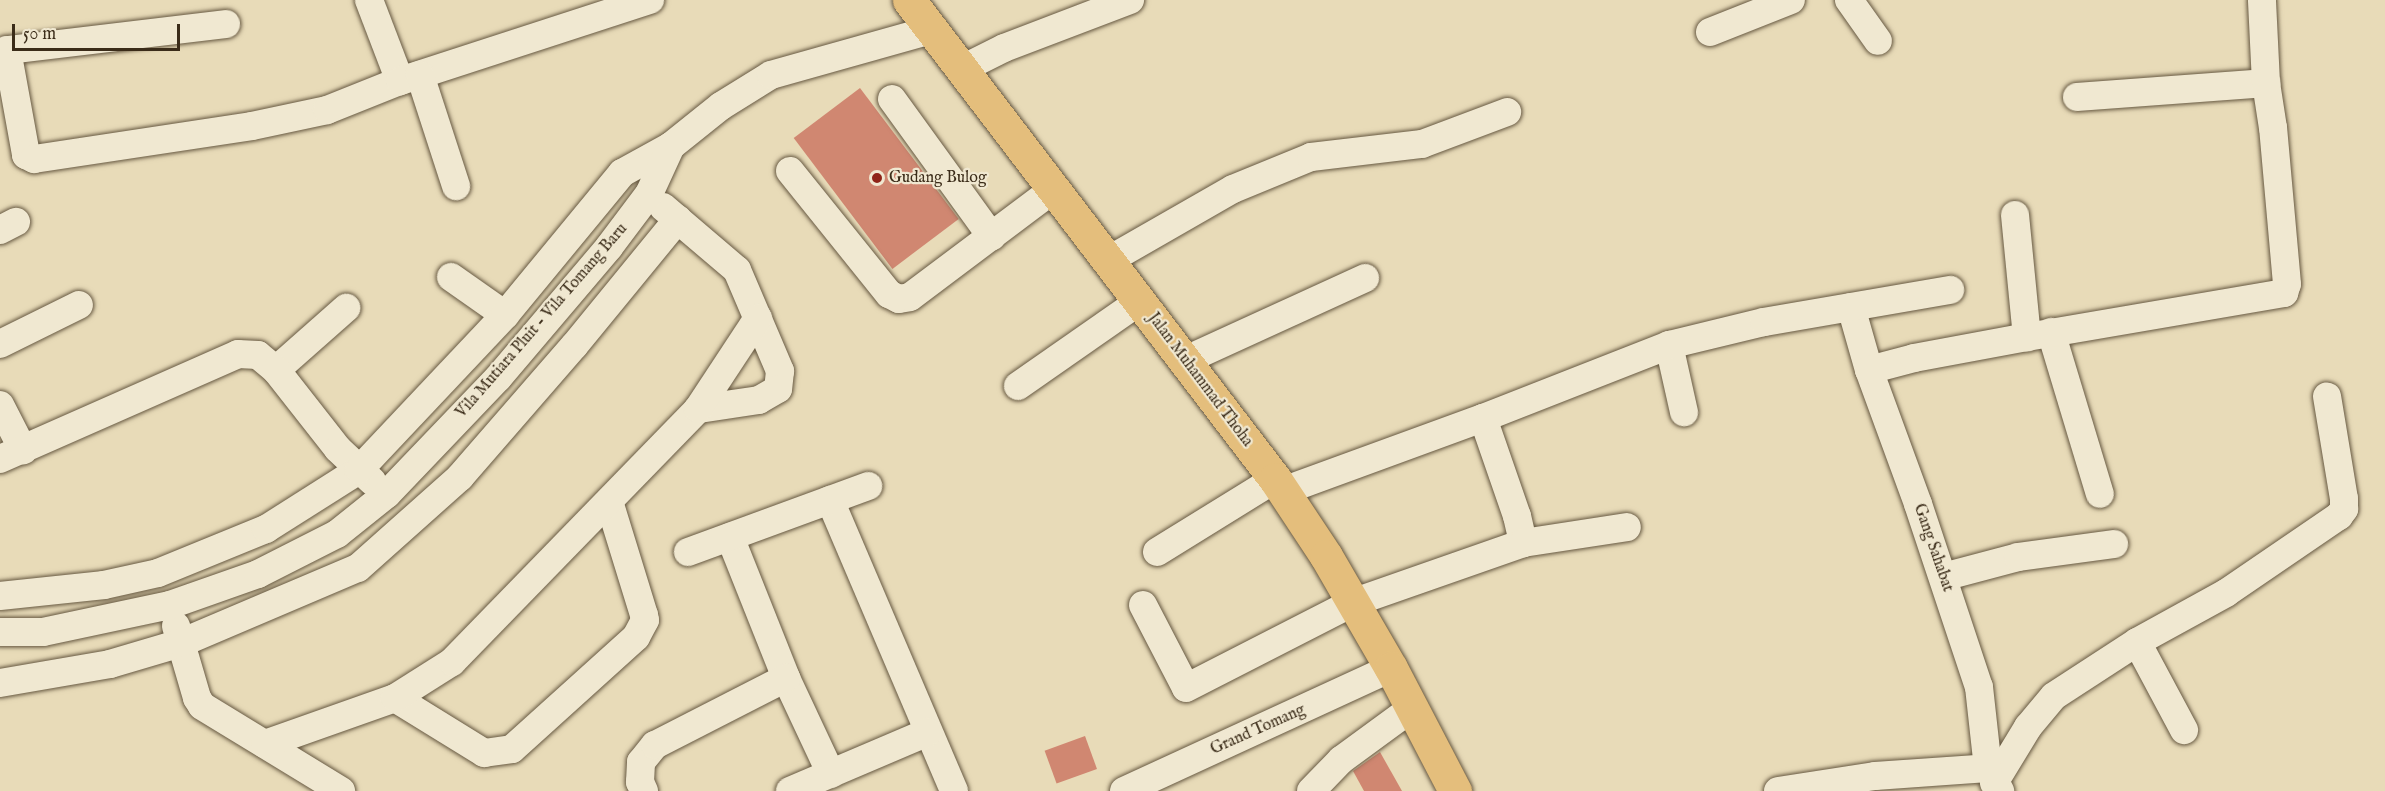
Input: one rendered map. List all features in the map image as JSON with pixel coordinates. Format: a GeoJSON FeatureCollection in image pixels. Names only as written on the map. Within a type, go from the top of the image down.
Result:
{"type":"FeatureCollection","features":[{"type":"Feature","properties":{"kind":"main road","name":"Jalan Muhammad Thoha"},"geometry":{"type":"LineString","coordinates":[[909,0],[1186,360],[1279,485],[1326,556],[1457,789]]}},
{"type":"Feature","properties":{"kind":"street"},"geometry":{"type":"LineString","coordinates":[[369,0],[410,78],[456,186]]}},
{"type":"Feature","properties":{"kind":"street"},"geometry":{"type":"LineString","coordinates":[[225,24],[6,50],[26,155],[34,159],[252,126],[327,110],[410,78],[650,0]]}},
{"type":"Feature","properties":{"kind":"street"},"geometry":{"type":"LineString","coordinates":[[962,69],[1004,48],[1130,0]]}},
{"type":"Feature","properties":{"kind":"street"},"geometry":{"type":"LineString","coordinates":[[1710,32],[1791,0]]}},
{"type":"Feature","properties":{"kind":"street"},"geometry":{"type":"LineString","coordinates":[[1849,0],[1878,41]]}},
{"type":"Feature","properties":{"kind":"street"},"geometry":{"type":"LineString","coordinates":[[1869,370],[1914,358],[2284,293],[2287,284],[2273,128],[2266,83],[2262,0]]}},
{"type":"Feature","properties":{"kind":"street","name":"Vila Mutiara Pluit - Vila Tomang Baru"},"geometry":{"type":"LineString","coordinates":[[0,596],[104,585],[158,573],[266,529],[359,470],[505,315],[622,173],[671,146],[721,106],[771,75],[931,30]]}},
{"type":"Feature","properties":{"kind":"street"},"geometry":{"type":"LineString","coordinates":[[2077,96],[2266,83]]}},
{"type":"Feature","properties":{"kind":"street"},"geometry":{"type":"LineString","coordinates":[[892,99],[992,237]]}},
{"type":"Feature","properties":{"kind":"street"},"geometry":{"type":"LineString","coordinates":[[1109,260],[1233,189],[1311,157],[1422,144],[1507,112]]}},
{"type":"Feature","properties":{"kind":"street","name":"Vila Mutiara Pluit - Vila Tomang Baru"},"geometry":{"type":"LineString","coordinates":[[0,632],[43,632],[170,605],[258,574],[337,534],[387,494],[498,378],[609,247],[649,194],[671,146]]}},
{"type":"Feature","properties":{"kind":"street"},"geometry":{"type":"LineString","coordinates":[[790,171],[889,294],[899,299],[910,297],[1054,189]]}},
{"type":"Feature","properties":{"kind":"street"},"geometry":{"type":"LineString","coordinates":[[622,173],[737,270],[780,370],[778,389],[759,400],[698,409]]}},
{"type":"Feature","properties":{"kind":"street"},"geometry":{"type":"LineString","coordinates":[[2015,215],[2039,335],[2100,494]]}},
{"type":"Feature","properties":{"kind":"street"},"geometry":{"type":"LineString","coordinates":[[0,682],[110,664],[181,643],[358,568],[460,477],[526,402],[678,219]]}},
{"type":"Feature","properties":{"kind":"street"},"geometry":{"type":"LineString","coordinates":[[451,277],[505,315]]}},
{"type":"Feature","properties":{"kind":"street"},"geometry":{"type":"LineString","coordinates":[[1186,360],[1365,278]]}},
{"type":"Feature","properties":{"kind":"street"},"geometry":{"type":"LineString","coordinates":[[1157,552],[1279,485],[1483,418],[1669,345],[1764,322],[1950,290]]}},
{"type":"Feature","properties":{"kind":"street"},"geometry":{"type":"LineString","coordinates":[[1018,386],[1140,301]]}},
{"type":"Feature","properties":{"kind":"street"},"geometry":{"type":"LineString","coordinates":[[0,344],[79,305]]}},
{"type":"Feature","properties":{"kind":"street"},"geometry":{"type":"LineString","coordinates":[[276,370],[346,308]]}},
{"type":"Feature","properties":{"kind":"street","name":"Gang Sahabat"},"geometry":{"type":"LineString","coordinates":[[1851,308],[1869,370],[1943,577],[1979,687],[1994,781]]}},
{"type":"Feature","properties":{"kind":"street"},"geometry":{"type":"LineString","coordinates":[[265,744],[395,698],[452,662],[698,409],[759,318]]}},
{"type":"Feature","properties":{"kind":"street"},"geometry":{"type":"LineString","coordinates":[[1669,345],[1684,412]]}},
{"type":"Feature","properties":{"kind":"street"},"geometry":{"type":"LineString","coordinates":[[0,405],[12,455],[238,354],[258,355],[276,370],[338,449],[387,494]]}},
{"type":"Feature","properties":{"kind":"street"},"geometry":{"type":"LineString","coordinates":[[498,378],[526,402]]}},
{"type":"Feature","properties":{"kind":"street"},"geometry":{"type":"LineString","coordinates":[[1778,791],[1875,776],[1994,781],[2028,727],[2054,696],[2137,642],[2226,593],[2339,516],[2344,509],[2343,499],[2327,396]]}},
{"type":"Feature","properties":{"kind":"street"},"geometry":{"type":"LineString","coordinates":[[1483,418],[1517,516],[1523,543]]}},
{"type":"Feature","properties":{"kind":"street"},"geometry":{"type":"LineString","coordinates":[[688,552],[868,486]]}},
{"type":"Feature","properties":{"kind":"street"},"geometry":{"type":"LineString","coordinates":[[830,500],[954,791]]}},
{"type":"Feature","properties":{"kind":"street"},"geometry":{"type":"LineString","coordinates":[[395,698],[484,753],[512,749],[636,637],[645,620],[609,501]]}},
{"type":"Feature","properties":{"kind":"street"},"geometry":{"type":"LineString","coordinates":[[1143,605],[1186,688],[1352,603],[1523,543],[1627,527]]}},
{"type":"Feature","properties":{"kind":"street"},"geometry":{"type":"LineString","coordinates":[[337,534],[358,568]]}},
{"type":"Feature","properties":{"kind":"street"},"geometry":{"type":"LineString","coordinates":[[730,537],[786,678],[831,774]]}},
{"type":"Feature","properties":{"kind":"street"},"geometry":{"type":"LineString","coordinates":[[1943,577],[2018,557],[2114,544]]}},
{"type":"Feature","properties":{"kind":"street"},"geometry":{"type":"LineString","coordinates":[[158,573],[170,605],[197,698],[202,706],[341,791]]}},
{"type":"Feature","properties":{"kind":"street"},"geometry":{"type":"LineString","coordinates":[[2137,642],[2184,730]]}},
{"type":"Feature","properties":{"kind":"street","name":"Grand Tomang"},"geometry":{"type":"LineString","coordinates":[[1124,791],[1391,668]]}},
{"type":"Feature","properties":{"kind":"street"},"geometry":{"type":"LineString","coordinates":[[644,791],[640,782],[641,762],[655,745],[786,678]]}},
{"type":"Feature","properties":{"kind":"street"},"geometry":{"type":"LineString","coordinates":[[1311,791],[1341,760],[1413,708]]}},
{"type":"Feature","properties":{"kind":"street"},"geometry":{"type":"LineString","coordinates":[[790,791],[928,732]]}},
{"type":"Feature","properties":{"kind":"building","name":"Gudang Bulog"},"geometry":{"type":"Polygon","coordinates":[[[860,88],[959,219],[892,269],[794,138],[860,88]]]}},
{"type":"Feature","properties":{"kind":"building"},"geometry":{"type":"Polygon","coordinates":[[[1085,736],[1097,769],[1057,784],[1045,751],[1085,736]]]}},
{"type":"Feature","properties":{"kind":"building"},"geometry":{"type":"Polygon","coordinates":[[[1380,752],[1402,791],[1364,791],[1353,771],[1380,752]]]}},
{"type":"Feature","properties":{"kind":"place","name":"Gudang Bulog"},"geometry":{"type":"Point","coordinates":[877,178]}}]}
